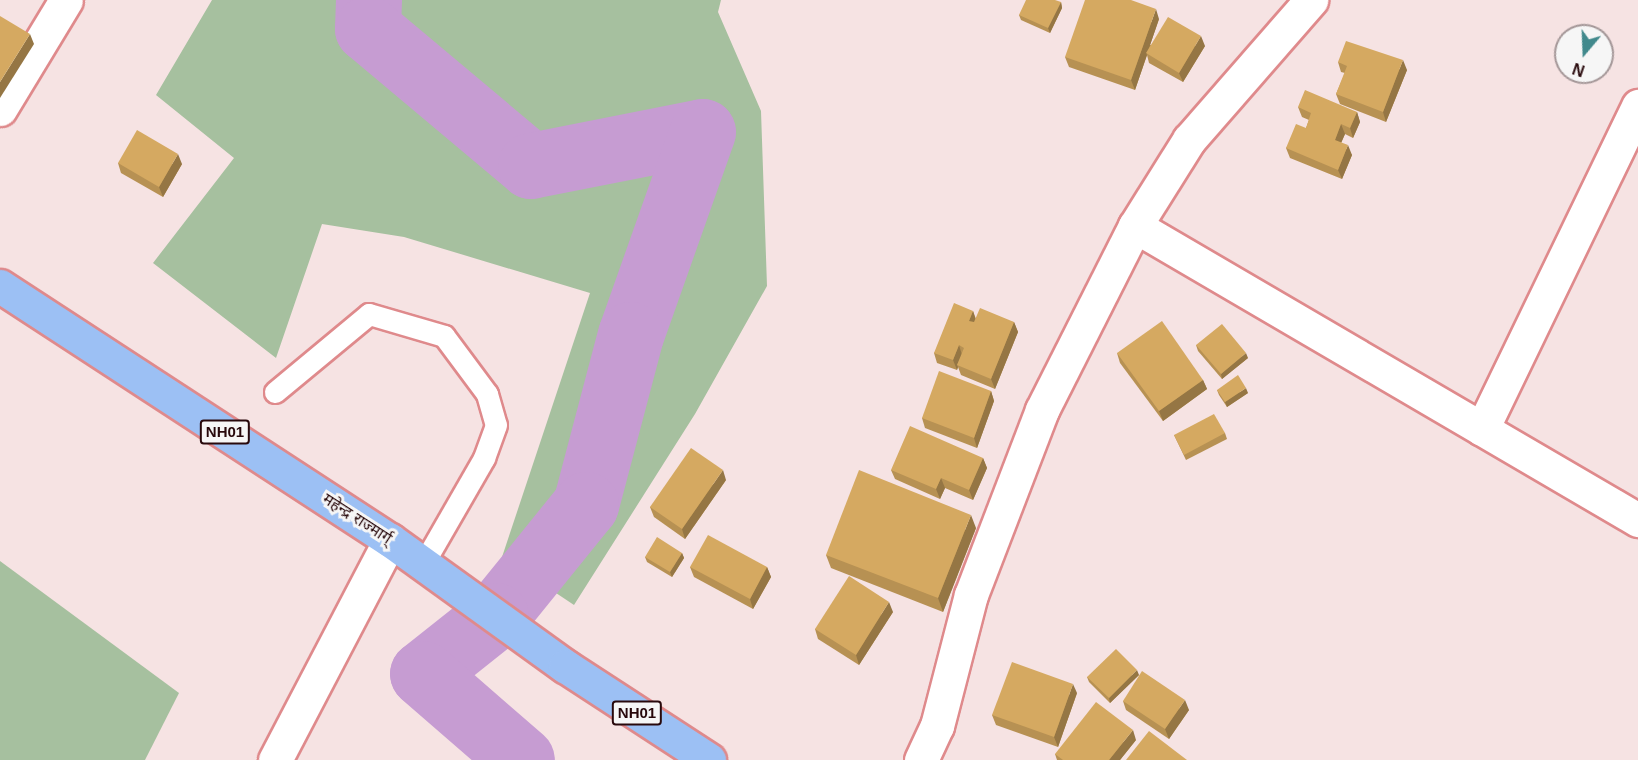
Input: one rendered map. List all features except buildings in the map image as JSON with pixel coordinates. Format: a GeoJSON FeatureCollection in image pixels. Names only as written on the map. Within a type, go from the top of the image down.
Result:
{"type":"FeatureCollection","features":[{"type":"Feature","properties":{"kind":"highway","name":"महेन्द्र राज्मार्ग्"},"geometry":{"type":"LineString","coordinates":[[0,286],[390,540],[565,666],[709,760]]}},
{"type":"Feature","properties":{"kind":"street"},"geometry":{"type":"LineString","coordinates":[[0,108],[66,0]]}},
{"type":"Feature","properties":{"kind":"street"},"geometry":{"type":"LineString","coordinates":[[921,760],[937,726],[971,595],[1042,410],[1135,226],[1189,140],[1311,0]]}},
{"type":"Feature","properties":{"kind":"street"},"geometry":{"type":"LineString","coordinates":[[1482,429],[1638,106]]}},
{"type":"Feature","properties":{"kind":"street"},"geometry":{"type":"LineString","coordinates":[[1135,226],[1637,517]]}},
{"type":"Feature","properties":{"kind":"street"},"geometry":{"type":"LineString","coordinates":[[275,760],[390,540]]}},
{"type":"Feature","properties":{"kind":"lane"},"geometry":{"type":"LineString","coordinates":[[275,392],[369,314],[444,336],[487,394],[496,425],[435,573]]}},
{"type":"Feature","properties":{"kind":"green space"},"geometry":{"type":"Polygon","coordinates":[[[212,0],[721,0],[718,12],[761,111],[767,286],[695,414],[574,605],[502,557],[590,293],[404,237],[322,224],[276,358],[153,263],[234,158],[156,95],[212,0]]]}},
{"type":"Feature","properties":{"kind":"green space"},"geometry":{"type":"Polygon","coordinates":[[[0,561],[179,693],[145,760],[0,760],[0,561]]]}},
{"type":"Feature","properties":{"kind":"waterway"},"geometry":{"type":"LineString","coordinates":[[369,0],[368,29],[531,166],[703,132],[631,335],[586,505],[496,616],[423,674],[522,760]]}}]}
